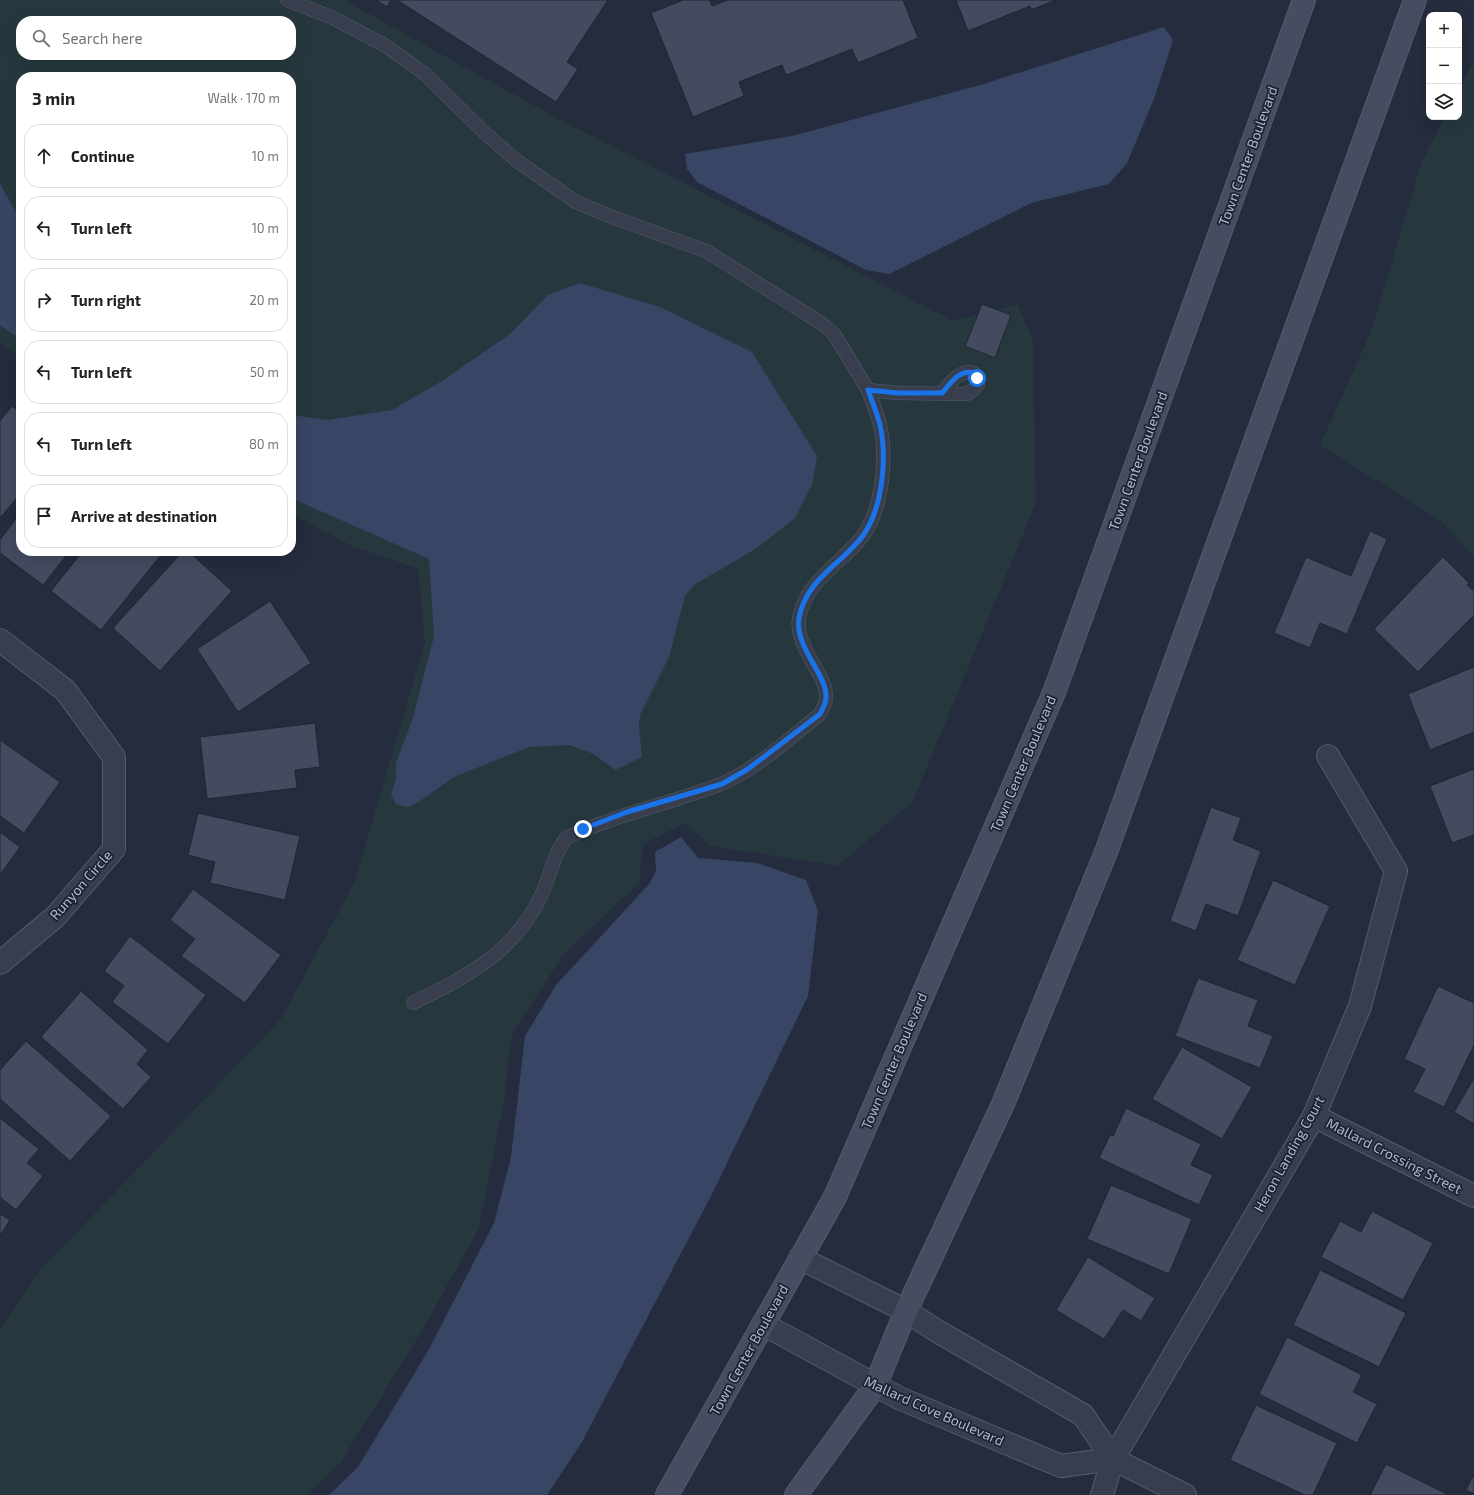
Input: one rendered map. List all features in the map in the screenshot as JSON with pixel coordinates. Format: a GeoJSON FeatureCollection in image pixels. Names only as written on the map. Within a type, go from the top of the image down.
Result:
{"type":"FeatureCollection","features":[{"type":"Feature","properties":{"kind":"main road","name":"Town Center Boulevard"},"geometry":{"type":"LineString","coordinates":[[667,1495],[834,1197],[1055,690],[1304,0]]}},
{"type":"Feature","properties":{"kind":"main road"},"geometry":{"type":"LineString","coordinates":[[796,1495],[875,1386],[906,1311],[1003,1104],[1106,852],[1415,0]]}},
{"type":"Feature","properties":{"kind":"street","name":"Runyon Circle"},"geometry":{"type":"LineString","coordinates":[[0,640],[65,690],[114,757],[114,849],[55,917],[0,963]]}},
{"type":"Feature","properties":{"kind":"street","name":"Heron Landing Court"},"geometry":{"type":"LineString","coordinates":[[1102,1495],[1114,1460],[1314,1116],[1360,1006],[1396,871],[1328,756]]}},
{"type":"Feature","properties":{"kind":"street","name":"Mallard Crossing Street"},"geometry":{"type":"LineString","coordinates":[[1314,1116],[1474,1196]]}},
{"type":"Feature","properties":{"kind":"street"},"geometry":{"type":"LineString","coordinates":[[800,1258],[906,1311],[943,1335],[1082,1415],[1114,1460],[1185,1495]]}},
{"type":"Feature","properties":{"kind":"street","name":"Mallard Cove Boulevard"},"geometry":{"type":"LineString","coordinates":[[763,1324],[899,1398],[1061,1466],[1114,1460]]}},
{"type":"Feature","properties":{"kind":"lane"},"geometry":{"type":"LineString","coordinates":[[287,0],[331,17],[386,46],[425,74],[486,134],[517,161],[576,202],[612,217],[706,251],[821,323],[834,334],[868,390],[880,425],[883,463],[879,502],[866,531],[844,555],[821,576],[805,599],[799,620],[801,643],[825,688],[826,702],[820,714],[748,769],[722,784],[627,812],[566,838],[560,846],[541,897],[524,924],[501,951],[472,973],[413,1003]]}},
{"type":"Feature","properties":{"kind":"lane"},"geometry":{"type":"LineString","coordinates":[[868,390],[898,393],[942,393]]}},
{"type":"Feature","properties":{"kind":"shaded area"},"geometry":{"type":"Polygon","coordinates":[[[0,0],[344,0],[553,116],[954,321],[1017,304],[1033,341],[1036,503],[913,801],[838,866],[711,846],[685,823],[643,844],[639,883],[564,954],[512,1033],[503,1106],[479,1228],[423,1329],[341,1462],[308,1495],[0,1495],[0,1330],[34,1277],[281,1019],[354,883],[425,643],[418,569],[350,545],[296,516],[296,72],[16,72],[16,354],[0,343],[0,0]]]}},
{"type":"Feature","properties":{"kind":"shaded area"},"geometry":{"type":"Polygon","coordinates":[[[1474,61],[1474,556],[1440,520],[1320,445],[1371,332],[1422,161],[1443,120],[1462,120],[1462,84],[1474,61]]]}},
{"type":"Feature","properties":{"kind":"water"},"geometry":{"type":"Polygon","coordinates":[[[1164,27],[1173,40],[1154,99],[1127,163],[1109,184],[1031,203],[889,274],[866,270],[697,182],[687,169],[685,154],[792,136],[980,85],[1164,27]]]}},
{"type":"Feature","properties":{"kind":"water"},"geometry":{"type":"Polygon","coordinates":[[[0,184],[16,212],[16,336],[0,325],[0,184]]]}},
{"type":"Feature","properties":{"kind":"water"},"geometry":{"type":"Polygon","coordinates":[[[580,283],[660,307],[752,352],[817,456],[812,485],[795,518],[757,548],[694,585],[685,596],[669,657],[640,715],[639,727],[642,757],[615,770],[594,754],[569,745],[529,747],[454,777],[420,801],[408,807],[396,804],[391,795],[396,779],[396,763],[413,718],[434,636],[429,559],[296,500],[296,416],[327,420],[392,410],[442,381],[510,334],[548,295],[580,283]]]}},
{"type":"Feature","properties":{"kind":"water"},"geometry":{"type":"Polygon","coordinates":[[[681,837],[698,858],[757,863],[806,880],[818,911],[808,996],[711,1196],[582,1442],[547,1495],[329,1495],[358,1467],[428,1351],[494,1223],[511,1157],[525,1036],[556,985],[650,883],[656,871],[655,852],[681,837]]]}},
{"type":"Feature","properties":{"kind":"building"},"geometry":{"type":"Polygon","coordinates":[[[376,0],[391,0],[387,7],[376,0]]]}},
{"type":"Feature","properties":{"kind":"building"},"geometry":{"type":"Polygon","coordinates":[[[397,0],[608,0],[567,62],[578,69],[556,102],[397,0]]]}},
{"type":"Feature","properties":{"kind":"building"},"geometry":{"type":"Polygon","coordinates":[[[683,0],[710,0],[712,6],[728,0],[903,0],[918,38],[858,63],[852,49],[786,75],[782,65],[739,82],[744,96],[693,117],[651,13],[683,0]]]}},
{"type":"Feature","properties":{"kind":"building"},"geometry":{"type":"Polygon","coordinates":[[[956,0],[1056,0],[1031,10],[1030,6],[968,31],[956,0]]]}},
{"type":"Feature","properties":{"kind":"building"},"geometry":{"type":"Polygon","coordinates":[[[982,304],[1011,315],[995,358],[965,346],[982,304]]]}},
{"type":"Feature","properties":{"kind":"building"},"geometry":{"type":"Polygon","coordinates":[[[12,406],[16,409],[16,499],[0,518],[0,421],[12,406]]]}},
{"type":"Feature","properties":{"kind":"building"},"geometry":{"type":"Polygon","coordinates":[[[16,519],[16,556],[66,556],[43,585],[0,553],[0,540],[16,519]]]}},
{"type":"Feature","properties":{"kind":"building"},"geometry":{"type":"Polygon","coordinates":[[[1370,531],[1387,539],[1347,634],[1320,623],[1310,648],[1274,633],[1306,557],[1351,576],[1370,531]]]}},
{"type":"Feature","properties":{"kind":"building"},"geometry":{"type":"Polygon","coordinates":[[[79,556],[160,556],[101,630],[51,591],[79,556]]]}},
{"type":"Feature","properties":{"kind":"building"},"geometry":{"type":"Polygon","coordinates":[[[178,556],[194,556],[232,591],[160,671],[113,628],[178,556]]]}},
{"type":"Feature","properties":{"kind":"building"},"geometry":{"type":"Polygon","coordinates":[[[1443,557],[1469,583],[1467,585],[1474,591],[1474,615],[1418,672],[1374,629],[1443,557]]]}},
{"type":"Feature","properties":{"kind":"building"},"geometry":{"type":"Polygon","coordinates":[[[270,601],[311,663],[238,712],[197,649],[270,601]]]}},
{"type":"Feature","properties":{"kind":"building"},"geometry":{"type":"Polygon","coordinates":[[[1474,667],[1474,732],[1430,750],[1408,694],[1474,667]]]}},
{"type":"Feature","properties":{"kind":"building"},"geometry":{"type":"Polygon","coordinates":[[[315,723],[320,767],[295,770],[297,788],[207,799],[200,737],[315,723]]]}},
{"type":"Feature","properties":{"kind":"building"},"geometry":{"type":"Polygon","coordinates":[[[0,740],[60,782],[24,833],[0,816],[0,740]]]}},
{"type":"Feature","properties":{"kind":"building"},"geometry":{"type":"Polygon","coordinates":[[[1474,769],[1474,835],[1452,843],[1430,786],[1474,769]]]}},
{"type":"Feature","properties":{"kind":"building"},"geometry":{"type":"Polygon","coordinates":[[[1211,807],[1241,818],[1233,840],[1261,851],[1238,916],[1206,904],[1196,931],[1170,921],[1211,807]]]}},
{"type":"Feature","properties":{"kind":"building"},"geometry":{"type":"Polygon","coordinates":[[[198,813],[300,836],[285,900],[210,883],[215,862],[188,855],[198,813]]]}},
{"type":"Feature","properties":{"kind":"building"},"geometry":{"type":"Polygon","coordinates":[[[0,832],[20,847],[0,875],[0,832]]]}},
{"type":"Feature","properties":{"kind":"building"},"geometry":{"type":"Polygon","coordinates":[[[1273,880],[1330,906],[1295,985],[1237,960],[1273,880]]]}},
{"type":"Feature","properties":{"kind":"building"},"geometry":{"type":"Polygon","coordinates":[[[193,889],[281,955],[245,1003],[181,956],[195,939],[170,920],[193,889]]]}},
{"type":"Feature","properties":{"kind":"building"},"geometry":{"type":"Polygon","coordinates":[[[130,936],[206,995],[168,1044],[112,1002],[124,986],[104,971],[130,936]]]}},
{"type":"Feature","properties":{"kind":"building"},"geometry":{"type":"Polygon","coordinates":[[[1198,978],[1258,1000],[1248,1026],[1273,1036],[1260,1068],[1175,1036],[1198,978]]]}},
{"type":"Feature","properties":{"kind":"building"},"geometry":{"type":"Polygon","coordinates":[[[1438,986],[1474,1003],[1474,1045],[1444,1107],[1413,1092],[1425,1069],[1404,1059],[1438,986]]]}},
{"type":"Feature","properties":{"kind":"building"},"geometry":{"type":"Polygon","coordinates":[[[81,991],[148,1050],[137,1064],[151,1077],[123,1109],[41,1037],[81,991]]]}},
{"type":"Feature","properties":{"kind":"building"},"geometry":{"type":"Polygon","coordinates":[[[26,1041],[111,1116],[70,1161],[0,1099],[0,1070],[26,1041]]]}},
{"type":"Feature","properties":{"kind":"building"},"geometry":{"type":"Polygon","coordinates":[[[1182,1047],[1252,1087],[1222,1139],[1152,1099],[1182,1047]]]}},
{"type":"Feature","properties":{"kind":"building"},"geometry":{"type":"Polygon","coordinates":[[[1474,1078],[1474,1124],[1454,1112],[1474,1078]]]}},
{"type":"Feature","properties":{"kind":"building"},"geometry":{"type":"Polygon","coordinates":[[[1126,1108],[1201,1144],[1191,1165],[1213,1175],[1199,1205],[1099,1158],[1110,1135],[1113,1136],[1126,1108]]]}},
{"type":"Feature","properties":{"kind":"building"},"geometry":{"type":"Polygon","coordinates":[[[0,1118],[39,1149],[27,1163],[43,1176],[16,1210],[0,1197],[0,1118]]]}},
{"type":"Feature","properties":{"kind":"building"},"geometry":{"type":"Polygon","coordinates":[[[1111,1185],[1192,1219],[1169,1274],[1087,1239],[1111,1185]]]}},
{"type":"Feature","properties":{"kind":"building"},"geometry":{"type":"Polygon","coordinates":[[[1372,1211],[1433,1243],[1403,1300],[1321,1257],[1340,1221],[1361,1232],[1372,1211]]]}},
{"type":"Feature","properties":{"kind":"building"},"geometry":{"type":"Polygon","coordinates":[[[0,1214],[10,1220],[0,1236],[0,1214]]]}},
{"type":"Feature","properties":{"kind":"building"},"geometry":{"type":"Polygon","coordinates":[[[1088,1257],[1155,1298],[1141,1321],[1123,1310],[1104,1339],[1056,1310],[1088,1257]]]}},
{"type":"Feature","properties":{"kind":"building"},"geometry":{"type":"Polygon","coordinates":[[[1320,1270],[1406,1313],[1379,1367],[1293,1325],[1320,1270]]]}},
{"type":"Feature","properties":{"kind":"building"},"geometry":{"type":"Polygon","coordinates":[[[1287,1337],[1362,1375],[1353,1392],[1377,1404],[1357,1443],[1259,1394],[1287,1337]]]}},
{"type":"Feature","properties":{"kind":"building"},"geometry":{"type":"Polygon","coordinates":[[[1256,1405],[1337,1443],[1313,1495],[1305,1495],[1230,1460],[1256,1405]]]}},
{"type":"Feature","properties":{"kind":"building"},"geometry":{"type":"Polygon","coordinates":[[[1386,1464],[1449,1495],[1370,1495],[1386,1464]]]}},
{"type":"Feature","properties":{"kind":"building"},"geometry":{"type":"Polygon","coordinates":[[[1474,1474],[1474,1494],[1466,1490],[1474,1474]]]}},
{"type":"Feature","properties":{"kind":"route"},"geometry":{"type":"LineString","coordinates":[[583,829],[627,812],[722,784],[748,769],[820,714],[826,702],[825,688],[801,643],[799,620],[805,599],[821,576],[844,555],[866,531],[879,502],[883,463],[880,425],[868,390],[898,393],[942,393],[958,375],[968,372],[974,373],[977,378]]}}]}
